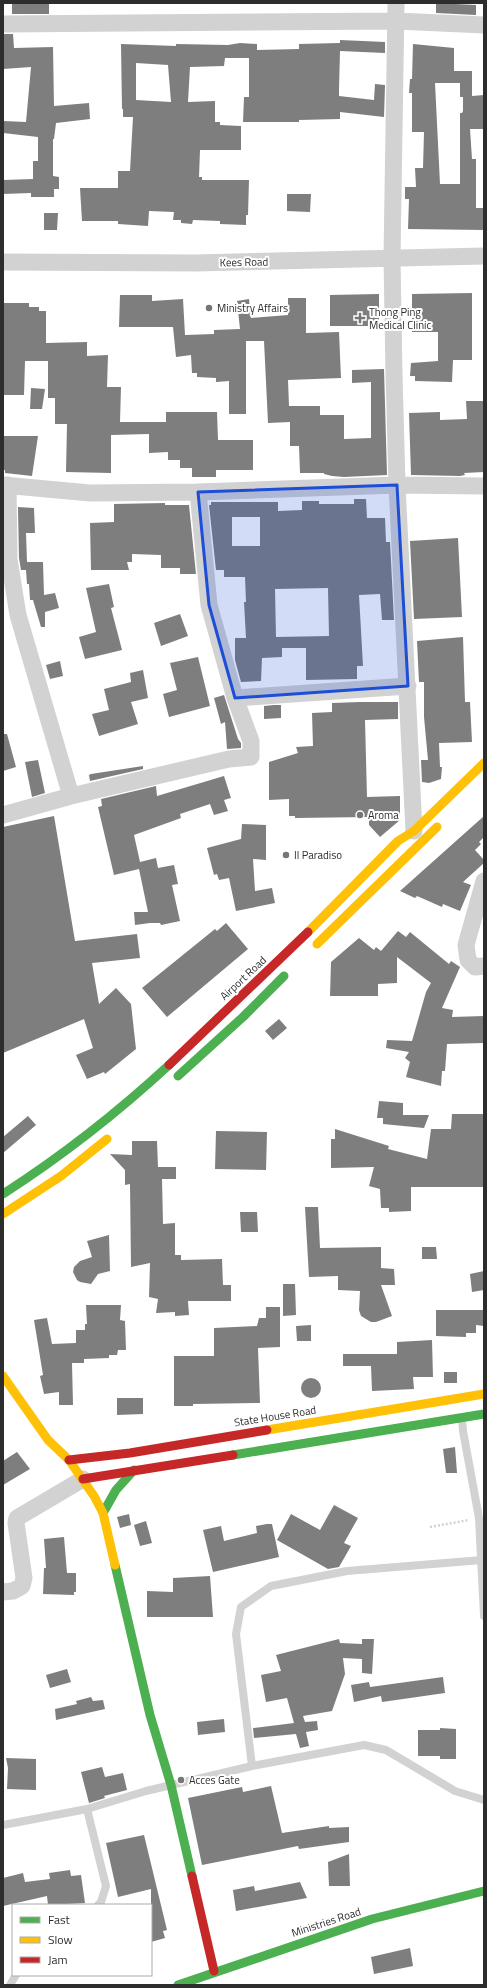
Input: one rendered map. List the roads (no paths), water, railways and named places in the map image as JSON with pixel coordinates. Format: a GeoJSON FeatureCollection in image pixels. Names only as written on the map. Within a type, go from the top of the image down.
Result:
{"type":"FeatureCollection","features":[{"type":"Feature","properties":{"kind":"main road","name":"Airport Road"},"geometry":{"type":"LineString","coordinates":[[3,1194],[51,1163],[98,1127],[280,961],[398,841],[414,831],[484,763]]}},
{"type":"Feature","properties":{"kind":"main road"},"geometry":{"type":"LineString","coordinates":[[308,953],[443,822]]}},
{"type":"Feature","properties":{"kind":"main road"},"geometry":{"type":"LineString","coordinates":[[169,1084],[243,1017],[291,970]]}},
{"type":"Feature","properties":{"kind":"main road"},"geometry":{"type":"LineString","coordinates":[[231,1006],[243,1017]]}},
{"type":"Feature","properties":{"kind":"main road"},"geometry":{"type":"LineString","coordinates":[[3,1214],[61,1176],[113,1134]]}},
{"type":"Feature","properties":{"kind":"main road"},"geometry":{"type":"LineString","coordinates":[[3,1376],[48,1440],[69,1460],[83,1479],[103,1513],[150,1715],[171,1785],[214,1971]]}},
{"type":"Feature","properties":{"kind":"main road","name":"State House Road"},"geometry":{"type":"LineString","coordinates":[[69,1460],[130,1453],[484,1394]]}},
{"type":"Feature","properties":{"kind":"main road"},"geometry":{"type":"LineString","coordinates":[[83,1479],[484,1414]]}},
{"type":"Feature","properties":{"kind":"main road"},"geometry":{"type":"LineString","coordinates":[[103,1513],[111,1494],[134,1470]]}},
{"type":"Feature","properties":{"kind":"main road","name":"Ministries Road"},"geometry":{"type":"LineString","coordinates":[[178,1985],[214,1971],[399,1911],[484,1891]]}},
{"type":"Feature","properties":{"kind":"street"},"geometry":{"type":"LineString","coordinates":[[396,3],[392,258],[397,485],[414,831]]}},
{"type":"Feature","properties":{"kind":"street"},"geometry":{"type":"LineString","coordinates":[[3,24],[396,21],[484,25]]}},
{"type":"Feature","properties":{"kind":"street","name":"Kees Road"},"geometry":{"type":"LineString","coordinates":[[3,262],[196,263],[484,256]]}},
{"type":"Feature","properties":{"kind":"street"},"geometry":{"type":"LineString","coordinates":[[71,796],[11,617],[5,485],[90,493],[198,492],[397,485],[484,486]]}},
{"type":"Feature","properties":{"kind":"street"},"geometry":{"type":"LineString","coordinates":[[3,815],[71,796],[229,759],[252,758],[251,741],[235,698],[209,605],[198,492]]}},
{"type":"Feature","properties":{"kind":"street"},"geometry":{"type":"LineString","coordinates":[[235,698],[408,686]]}},
{"type":"Feature","properties":{"kind":"street"},"geometry":{"type":"LineString","coordinates":[[484,881],[466,945],[468,960],[475,967],[484,966]]}},
{"type":"Feature","properties":{"kind":"street"},"geometry":{"type":"LineString","coordinates":[[460,1398],[462,1418]]}},
{"type":"Feature","properties":{"kind":"street"},"geometry":{"type":"LineString","coordinates":[[3,1592],[14,1591],[22,1586],[24,1578],[16,1523],[17,1518],[83,1479]]}},
{"type":"Feature","properties":{"kind":"lane"},"geometry":{"type":"LineString","coordinates":[[462,1418],[462,1431],[479,1518],[484,1616]]}},
{"type":"Feature","properties":{"kind":"lane"},"geometry":{"type":"LineString","coordinates":[[252,1766],[236,1634],[241,1607],[271,1586],[347,1571],[482,1560]]}},
{"type":"Feature","properties":{"kind":"lane"},"geometry":{"type":"LineString","coordinates":[[3,1825],[87,1809],[171,1785],[252,1766],[364,1745],[375,1746],[386,1750],[455,1791],[484,1800]]}},
{"type":"Feature","properties":{"kind":"lane"},"geometry":{"type":"LineString","coordinates":[[87,1809],[106,1886],[99,1904]]}},
{"type":"Feature","properties":{"kind":"lane"},"geometry":{"type":"LineString","coordinates":[[10,1985],[15,1976]]}},
{"type":"Feature","properties":{"kind":"place","name":"Ministry Affairs"},"geometry":{"type":"Point","coordinates":[209,308]}},
{"type":"Feature","properties":{"kind":"place","name":"Thong Ping Medical Clinic"},"geometry":{"type":"Point","coordinates":[360,318]}},
{"type":"Feature","properties":{"kind":"place","name":"Aroma"},"geometry":{"type":"Point","coordinates":[360,815]}},
{"type":"Feature","properties":{"kind":"place","name":"Il Paradiso"},"geometry":{"type":"Point","coordinates":[286,855]}},
{"type":"Feature","properties":{"kind":"place","name":"Acces Gate"},"geometry":{"type":"Point","coordinates":[181,1780]}}]}
